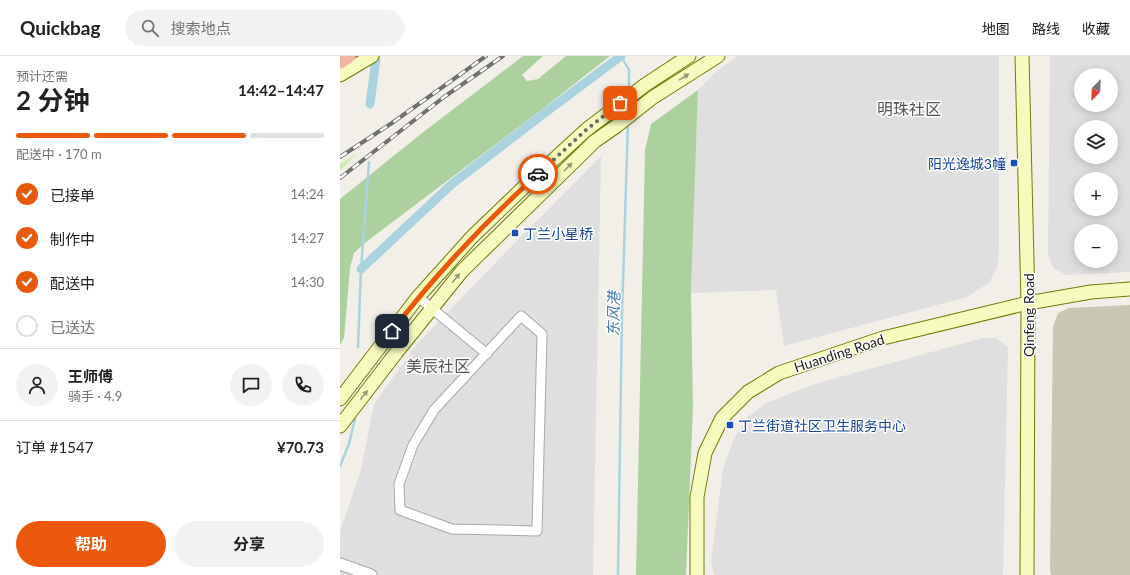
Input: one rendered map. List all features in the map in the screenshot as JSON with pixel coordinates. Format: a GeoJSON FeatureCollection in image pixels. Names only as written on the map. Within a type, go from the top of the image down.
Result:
{"type":"FeatureCollection","features":[{"type":"Feature","properties":{"kind":"highway"},"geometry":{"type":"LineString","coordinates":[[340,61],[348,56]]}},
{"type":"Feature","properties":{"kind":"main road"},"geometry":{"type":"LineString","coordinates":[[340,74],[372,56]]}},
{"type":"Feature","properties":{"kind":"main road"},"geometry":{"type":"LineString","coordinates":[[340,399],[418,297],[472,237],[586,130],[645,85],[689,56]]}},
{"type":"Feature","properties":{"kind":"main road"},"geometry":{"type":"LineString","coordinates":[[340,426],[462,271],[595,141],[652,98],[718,56]]}},
{"type":"Feature","properties":{"kind":"main road","name":"Qinfeng Road"},"geometry":{"type":"LineString","coordinates":[[1022,56],[1028,303],[1027,575]]}},
{"type":"Feature","properties":{"kind":"main road","name":"Huanding Road"},"geometry":{"type":"LineString","coordinates":[[697,575],[697,497],[705,453],[722,418],[748,392],[779,373],[883,338],[1028,303],[1091,292],[1130,289]]}},
{"type":"Feature","properties":{"kind":"street"},"geometry":{"type":"LineString","coordinates":[[418,297],[487,354]]}},
{"type":"Feature","properties":{"kind":"street"},"geometry":{"type":"LineString","coordinates":[[521,316],[542,334],[537,531],[452,529],[400,510],[399,484],[413,445],[434,410],[487,354],[521,316]]}},
{"type":"Feature","properties":{"kind":"street"},"geometry":{"type":"LineString","coordinates":[[340,564],[371,575]]}},
{"type":"Feature","properties":{"kind":"shaded area"},"geometry":{"type":"Polygon","coordinates":[[[738,56],[999,56],[999,243],[998,265],[989,283],[967,297],[784,346],[776,290],[691,293],[698,90],[718,70],[738,56]]]}},
{"type":"Feature","properties":{"kind":"shaded area"},"geometry":{"type":"Polygon","coordinates":[[[1050,56],[1130,56],[1130,272],[1067,275],[1054,269],[1048,255],[1050,56]]]}},
{"type":"Feature","properties":{"kind":"shaded area"},"geometry":{"type":"Polygon","coordinates":[[[601,156],[593,575],[340,575],[340,532],[361,470],[374,404],[417,344],[601,156]]]}},
{"type":"Feature","properties":{"kind":"shaded area"},"geometry":{"type":"Polygon","coordinates":[[[1130,305],[1130,575],[1051,575],[1053,327],[1058,313],[1069,308],[1130,305]]]}},
{"type":"Feature","properties":{"kind":"shaded area"},"geometry":{"type":"Polygon","coordinates":[[[983,338],[997,338],[1008,347],[1003,575],[714,575],[711,561],[723,469],[734,438],[748,417],[766,403],[818,383],[983,338]]]}},
{"type":"Feature","properties":{"kind":"green space"},"geometry":{"type":"Polygon","coordinates":[[[523,56],[543,56],[522,75],[527,81],[538,79],[566,56],[610,56],[366,242],[354,253],[350,268],[344,338],[340,345],[340,199],[422,133],[523,56]]]}},
{"type":"Feature","properties":{"kind":"green space"},"geometry":{"type":"Polygon","coordinates":[[[698,90],[691,293],[693,408],[686,575],[636,575],[645,150],[651,124],[698,90]]]}},
{"type":"Feature","properties":{"kind":"green space"},"geometry":{"type":"Polygon","coordinates":[[[357,153],[340,171],[340,164],[357,153]]]}},
{"type":"Feature","properties":{"kind":"waterway","name":"东风港"},"geometry":{"type":"LineString","coordinates":[[621,56],[629,70],[629,91]]}},
{"type":"Feature","properties":{"kind":"waterway"},"geometry":{"type":"LineString","coordinates":[[361,269],[452,184],[621,56]]}},
{"type":"Feature","properties":{"kind":"waterway"},"geometry":{"type":"LineString","coordinates":[[370,104],[376,59]]}},
{"type":"Feature","properties":{"kind":"waterway","name":"东风港"},"geometry":{"type":"LineString","coordinates":[[618,575],[622,313],[628,122]]}},
{"type":"Feature","properties":{"kind":"waterway"},"geometry":{"type":"LineString","coordinates":[[358,347],[361,269],[369,162]]}},
{"type":"Feature","properties":{"kind":"waterway"},"geometry":{"type":"LineString","coordinates":[[340,466],[349,444],[355,419]]}},
{"type":"Feature","properties":{"kind":"railway"},"geometry":{"type":"LineString","coordinates":[[340,157],[392,123],[486,56]]}},
{"type":"Feature","properties":{"kind":"railway"},"geometry":{"type":"LineString","coordinates":[[340,178],[444,97],[503,56]]}},
{"type":"Feature","properties":{"kind":"way so far"},"geometry":{"type":"LineString","coordinates":[[538,174],[586,130],[620,103]]}},
{"type":"Feature","properties":{"kind":"place","name":"阳光逸城3幢"},"geometry":{"type":"Point","coordinates":[1014,163]}},
{"type":"Feature","properties":{"kind":"place","name":"丁兰小星桥"},"geometry":{"type":"Point","coordinates":[515,233]}},
{"type":"Feature","properties":{"kind":"place","name":"丁兰街道社区卫生服务中心"},"geometry":{"type":"Point","coordinates":[730,425]}},
{"type":"Feature","properties":{"kind":"district","name":"明珠社区"},"geometry":{"type":"Point","coordinates":[909,108]}},
{"type":"Feature","properties":{"kind":"district","name":"美辰社区"},"geometry":{"type":"Point","coordinates":[438,365]}},
{"type":"Feature","properties":{"kind":"route"},"geometry":{"type":"LineString","coordinates":[[392,331],[418,297],[472,237],[538,174]]}}]}
